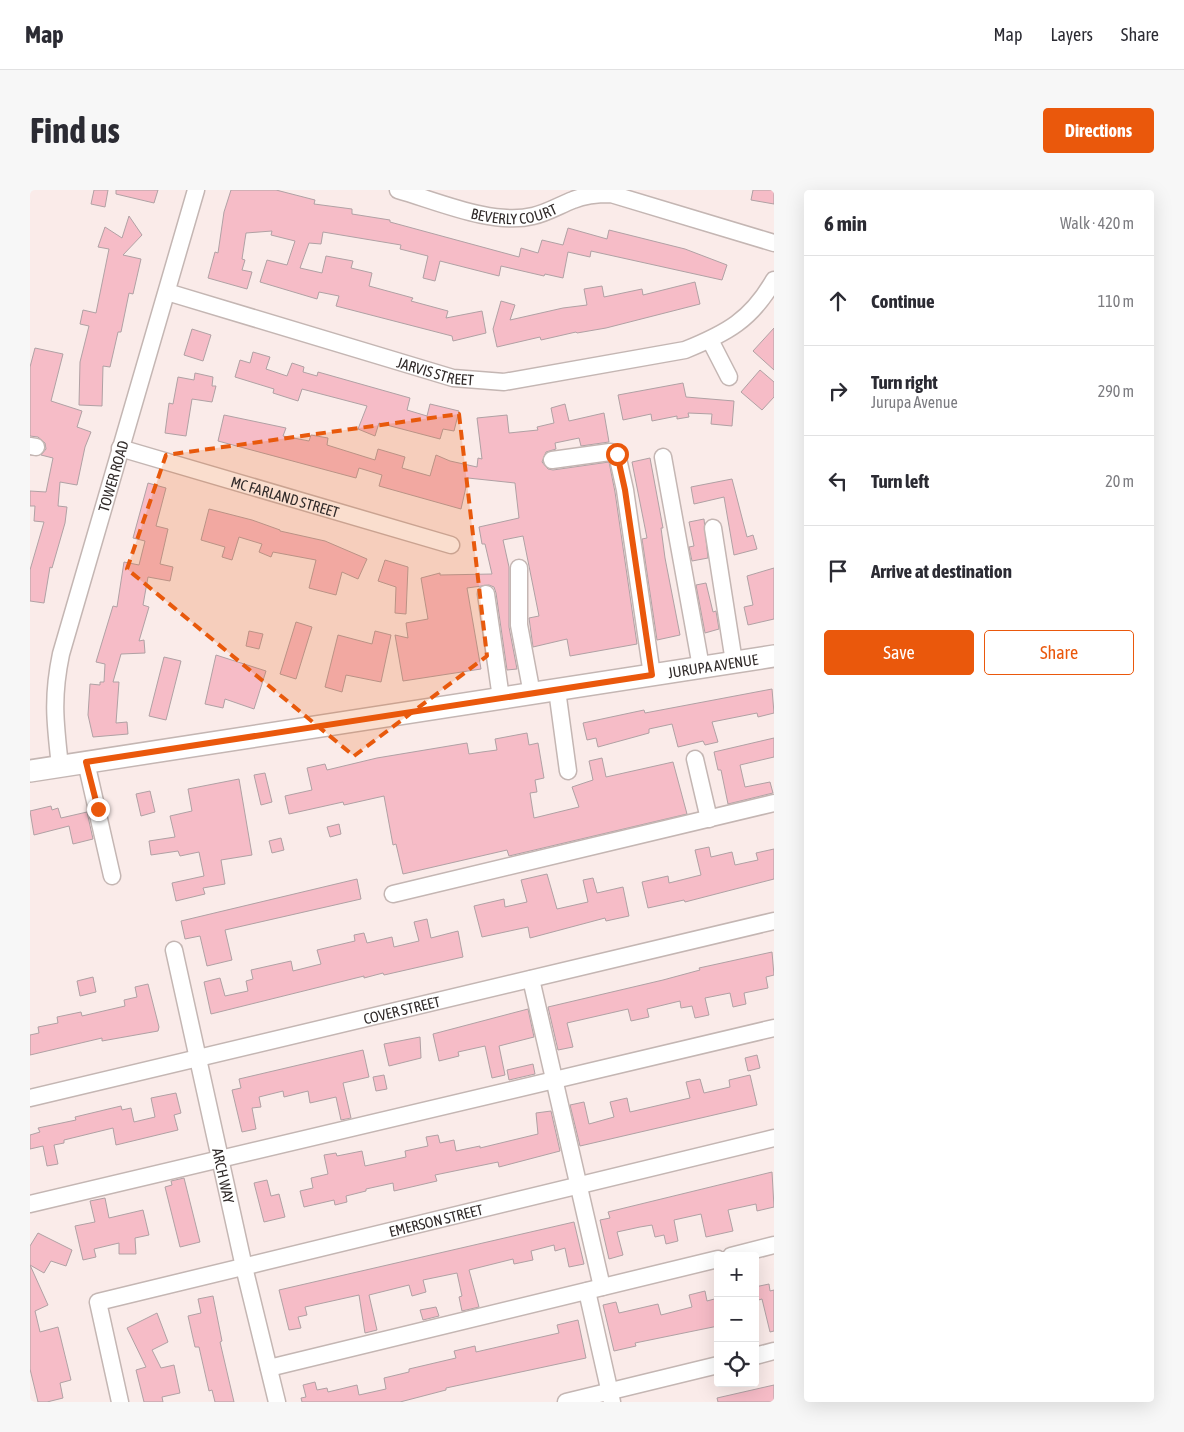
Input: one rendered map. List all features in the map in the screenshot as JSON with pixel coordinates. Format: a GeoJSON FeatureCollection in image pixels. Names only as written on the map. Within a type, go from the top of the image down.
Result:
{"type":"FeatureCollection","features":[{"type":"Feature","properties":{"kind":"main road","name":"JURUPA AVENUE"},"geometry":{"type":"LineString","coordinates":[[30,771],[774,656]]}},
{"type":"Feature","properties":{"kind":"street","name":"TOWER ROAD"},"geometry":{"type":"LineString","coordinates":[[60,766],[53,709],[55,682],[120,448],[196,190]]}},
{"type":"Feature","properties":{"kind":"street","name":"BEVERLY COURT"},"geometry":{"type":"LineString","coordinates":[[398,190],[492,217],[511,219],[534,216],[583,197],[611,194],[774,243]]}},
{"type":"Feature","properties":{"kind":"street","name":"JARVIS STREET"},"geometry":{"type":"LineString","coordinates":[[166,292],[453,378],[504,382],[686,350],[710,340],[749,316],[774,280]]}},
{"type":"Feature","properties":{"kind":"street"},"geometry":{"type":"LineString","coordinates":[[710,340],[729,377]]}},
{"type":"Feature","properties":{"kind":"street","name":"MC FARLAND STREET"},"geometry":{"type":"LineString","coordinates":[[120,448],[452,545]]}},
{"type":"Feature","properties":{"kind":"street"},"geometry":{"type":"LineString","coordinates":[[552,460],[610,452],[617,454],[625,490],[652,675]]}},
{"type":"Feature","properties":{"kind":"street"},"geometry":{"type":"LineString","coordinates":[[663,457],[701,668]]}},
{"type":"Feature","properties":{"kind":"street"},"geometry":{"type":"LineString","coordinates":[[714,528],[734,662]]}},
{"type":"Feature","properties":{"kind":"street"},"geometry":{"type":"LineString","coordinates":[[519,568],[519,625],[532,694]]}},
{"type":"Feature","properties":{"kind":"street"},"geometry":{"type":"LineString","coordinates":[[486,594],[501,698]]}},
{"type":"Feature","properties":{"kind":"street"},"geometry":{"type":"LineString","coordinates":[[557,690],[568,771]]}},
{"type":"Feature","properties":{"kind":"street"},"geometry":{"type":"LineString","coordinates":[[695,759],[709,819]]}},
{"type":"Feature","properties":{"kind":"street"},"geometry":{"type":"LineString","coordinates":[[86,762],[112,876]]}},
{"type":"Feature","properties":{"kind":"street"},"geometry":{"type":"LineString","coordinates":[[393,894],[774,803]]}},
{"type":"Feature","properties":{"kind":"street","name":"COVER STREET"},"geometry":{"type":"LineString","coordinates":[[30,1098],[774,921]]}},
{"type":"Feature","properties":{"kind":"street","name":"ARCH WAY"},"geometry":{"type":"LineString","coordinates":[[174,950],[244,1267],[277,1402]]}},
{"type":"Feature","properties":{"kind":"street"},"geometry":{"type":"LineString","coordinates":[[531,979],[553,1081],[579,1185],[611,1397]]}},
{"type":"Feature","properties":{"kind":"street"},"geometry":{"type":"LineString","coordinates":[[30,1204],[221,1161],[774,1028]]}},
{"type":"Feature","properties":{"kind":"street","name":"EMERSON STREET"},"geometry":{"type":"LineString","coordinates":[[120,1402],[98,1302],[774,1138]]}},
{"type":"Feature","properties":{"kind":"street"},"geometry":{"type":"LineString","coordinates":[[747,1252],[774,1245]]}},
{"type":"Feature","properties":{"kind":"street"},"geometry":{"type":"LineString","coordinates":[[269,1368],[714,1260]]}},
{"type":"Feature","properties":{"kind":"street"},"geometry":{"type":"LineString","coordinates":[[759,1355],[774,1352]]}},
{"type":"Feature","properties":{"kind":"street"},"geometry":{"type":"LineString","coordinates":[[566,1402],[611,1397],[714,1366]]}},
{"type":"Feature","properties":{"kind":"highlighted area"},"geometry":{"type":"Polygon","coordinates":[[[459,414],[487,656],[354,756],[127,569],[166,455],[459,414]]]}},
{"type":"Feature","properties":{"kind":"building"},"geometry":{"type":"Polygon","coordinates":[[[94,190],[108,190],[105,207],[91,204],[94,190]]]}},
{"type":"Feature","properties":{"kind":"building"},"geometry":{"type":"Polygon","coordinates":[[[116,190],[158,190],[154,203],[116,194],[116,190]]]}},
{"type":"Feature","properties":{"kind":"building"},"geometry":{"type":"Polygon","coordinates":[[[231,190],[276,190],[315,200],[314,204],[352,209],[352,214],[390,220],[390,222],[519,257],[521,248],[538,253],[542,240],[563,245],[568,228],[607,239],[609,230],[685,249],[727,265],[722,280],[591,251],[590,257],[568,252],[563,278],[545,274],[544,276],[501,266],[499,276],[440,261],[435,281],[423,278],[428,256],[400,249],[401,245],[323,232],[321,244],[309,243],[300,268],[322,273],[326,256],[353,261],[351,268],[372,273],[369,286],[413,298],[411,301],[448,311],[446,318],[482,311],[486,333],[453,341],[452,336],[336,306],[339,296],[319,292],[317,299],[260,282],[267,260],[287,265],[295,241],[271,235],[272,231],[246,233],[242,259],[245,260],[242,270],[252,272],[247,289],[208,278],[215,252],[218,253],[224,212],[231,190]]]}},
{"type":"Feature","properties":{"kind":"building"},"geometry":{"type":"Polygon","coordinates":[[[753,190],[774,190],[774,204],[751,200],[753,190]]]}},
{"type":"Feature","properties":{"kind":"building"},"geometry":{"type":"Polygon","coordinates":[[[129,216],[142,235],[123,255],[141,259],[133,294],[129,293],[121,332],[118,332],[110,367],[103,366],[102,406],[79,405],[80,362],[89,326],[80,324],[83,310],[96,313],[109,249],[98,247],[105,227],[122,238],[129,216]]]}},
{"type":"Feature","properties":{"kind":"building"},"geometry":{"type":"Polygon","coordinates":[[[695,282],[700,304],[606,328],[576,332],[541,340],[540,337],[497,347],[493,329],[501,301],[515,305],[510,320],[563,308],[587,305],[584,289],[602,286],[604,297],[642,289],[643,295],[695,282]]]}},
{"type":"Feature","properties":{"kind":"building"},"geometry":{"type":"Polygon","coordinates":[[[774,328],[774,370],[753,351],[774,328]]]}},
{"type":"Feature","properties":{"kind":"building"},"geometry":{"type":"Polygon","coordinates":[[[192,329],[211,335],[203,361],[184,355],[192,329]]]}},
{"type":"Feature","properties":{"kind":"building"},"geometry":{"type":"Polygon","coordinates":[[[35,348],[63,354],[51,401],[82,411],[77,427],[91,432],[85,447],[77,485],[60,482],[58,506],[67,507],[65,523],[52,568],[50,567],[44,603],[30,601],[30,570],[44,522],[34,521],[35,506],[30,506],[30,491],[46,492],[53,458],[41,455],[46,449],[45,443],[38,437],[30,436],[30,367],[35,348]]]}},
{"type":"Feature","properties":{"kind":"building"},"geometry":{"type":"Polygon","coordinates":[[[253,352],[270,357],[266,369],[287,376],[292,363],[304,367],[303,372],[317,376],[318,372],[410,398],[407,410],[427,416],[430,404],[459,411],[454,431],[443,429],[440,439],[379,423],[375,436],[358,429],[367,406],[302,389],[298,401],[273,393],[274,389],[235,377],[240,360],[250,363],[253,352]]]}},
{"type":"Feature","properties":{"kind":"building"},"geometry":{"type":"Polygon","coordinates":[[[760,370],[774,382],[774,397],[762,410],[741,392],[760,370]]]}},
{"type":"Feature","properties":{"kind":"building"},"geometry":{"type":"Polygon","coordinates":[[[195,373],[213,377],[212,386],[216,386],[212,402],[192,399],[186,436],[165,433],[169,403],[173,404],[178,377],[194,380],[195,373]]]}},
{"type":"Feature","properties":{"kind":"building"},"geometry":{"type":"Polygon","coordinates":[[[683,383],[686,397],[734,401],[732,426],[711,424],[712,414],[688,413],[689,417],[677,419],[677,416],[652,421],[651,414],[623,420],[618,395],[683,383]]]}},
{"type":"Feature","properties":{"kind":"building"},"geometry":{"type":"Polygon","coordinates":[[[565,404],[569,421],[604,413],[609,442],[581,446],[579,438],[555,443],[556,449],[546,452],[542,462],[548,469],[553,470],[609,462],[637,644],[570,656],[567,639],[533,647],[529,618],[539,616],[523,536],[503,540],[509,567],[509,627],[517,669],[507,670],[496,593],[494,587],[489,585],[467,588],[481,669],[403,681],[395,635],[408,638],[406,623],[428,619],[421,578],[440,573],[440,575],[492,574],[485,544],[482,544],[479,527],[519,518],[515,483],[468,478],[461,509],[379,486],[382,475],[359,468],[356,478],[218,441],[224,415],[286,428],[283,436],[309,441],[311,435],[328,438],[327,445],[375,460],[378,449],[405,457],[402,468],[430,476],[436,455],[450,461],[477,467],[478,458],[482,459],[477,418],[507,415],[509,433],[538,430],[537,427],[554,423],[551,408],[565,404]]]}},
{"type":"Feature","properties":{"kind":"building"},"geometry":{"type":"Polygon","coordinates":[[[650,458],[663,528],[661,528],[665,558],[680,635],[657,640],[642,539],[647,538],[632,462],[650,458]]]}},
{"type":"Feature","properties":{"kind":"building"},"geometry":{"type":"Polygon","coordinates":[[[732,479],[747,537],[753,535],[757,549],[734,555],[724,497],[694,504],[691,487],[732,479]]]}},
{"type":"Feature","properties":{"kind":"building"},"geometry":{"type":"Polygon","coordinates":[[[148,483],[166,488],[156,526],[168,529],[160,564],[173,567],[170,581],[148,577],[143,605],[149,607],[139,641],[144,640],[145,653],[121,654],[113,682],[119,682],[116,723],[127,722],[128,734],[93,737],[88,715],[90,684],[100,685],[100,682],[104,682],[105,664],[96,662],[113,606],[117,607],[124,562],[139,565],[145,541],[133,538],[148,483]]]}},
{"type":"Feature","properties":{"kind":"building"},"geometry":{"type":"Polygon","coordinates":[[[209,509],[252,520],[280,531],[325,541],[367,559],[358,579],[342,572],[336,595],[309,588],[316,560],[273,552],[271,557],[259,552],[262,544],[239,537],[232,560],[222,557],[225,547],[201,540],[209,509]]]}},
{"type":"Feature","properties":{"kind":"building"},"geometry":{"type":"Polygon","coordinates":[[[704,519],[708,558],[692,561],[689,547],[694,546],[689,522],[704,519]]]}},
{"type":"Feature","properties":{"kind":"building"},"geometry":{"type":"Polygon","coordinates":[[[385,560],[408,567],[406,614],[395,613],[396,587],[378,581],[385,560]]]}},
{"type":"Feature","properties":{"kind":"building"},"geometry":{"type":"Polygon","coordinates":[[[774,568],[774,619],[748,625],[744,607],[753,605],[747,576],[774,568]]]}},
{"type":"Feature","properties":{"kind":"building"},"geometry":{"type":"Polygon","coordinates":[[[706,583],[713,612],[716,611],[719,629],[705,633],[696,585],[706,583]]]}},
{"type":"Feature","properties":{"kind":"building"},"geometry":{"type":"Polygon","coordinates":[[[296,622],[312,627],[296,679],[280,674],[296,622]]]}},
{"type":"Feature","properties":{"kind":"building"},"geometry":{"type":"Polygon","coordinates":[[[249,631],[263,634],[259,649],[246,646],[249,631]]]}},
{"type":"Feature","properties":{"kind":"building"},"geometry":{"type":"Polygon","coordinates":[[[375,631],[391,635],[381,682],[346,675],[342,692],[325,687],[338,635],[372,644],[375,631]]]}},
{"type":"Feature","properties":{"kind":"building"},"geometry":{"type":"Polygon","coordinates":[[[216,655],[266,671],[254,709],[225,699],[223,708],[205,704],[216,655]]]}},
{"type":"Feature","properties":{"kind":"building"},"geometry":{"type":"Polygon","coordinates":[[[164,657],[181,661],[166,720],[149,716],[164,657]]]}},
{"type":"Feature","properties":{"kind":"building"},"geometry":{"type":"Polygon","coordinates":[[[772,689],[774,713],[758,717],[757,713],[712,722],[718,742],[705,745],[703,741],[678,747],[672,724],[649,729],[649,733],[598,747],[596,738],[587,740],[583,723],[644,710],[645,713],[772,689]]]}},
{"type":"Feature","properties":{"kind":"building"},"geometry":{"type":"Polygon","coordinates":[[[527,733],[529,745],[538,743],[544,778],[535,780],[537,792],[530,793],[534,818],[579,807],[572,787],[593,780],[589,761],[602,758],[606,777],[673,762],[687,814],[509,856],[507,850],[403,874],[396,844],[393,845],[384,796],[344,805],[343,802],[289,814],[285,796],[312,790],[307,768],[325,764],[327,770],[377,758],[467,743],[469,754],[497,750],[495,739],[527,733]]]}},
{"type":"Feature","properties":{"kind":"building"},"geometry":{"type":"Polygon","coordinates":[[[774,738],[774,757],[740,765],[745,787],[770,782],[773,793],[728,804],[721,770],[718,770],[714,752],[774,738]]]}},
{"type":"Feature","properties":{"kind":"building"},"geometry":{"type":"Polygon","coordinates":[[[265,773],[272,802],[261,805],[254,775],[265,773]]]}},
{"type":"Feature","properties":{"kind":"building"},"geometry":{"type":"Polygon","coordinates":[[[239,779],[252,855],[221,860],[225,884],[203,888],[205,894],[176,901],[172,883],[204,876],[199,852],[180,856],[178,851],[151,855],[149,841],[175,837],[170,816],[192,811],[188,789],[239,779]]]}},
{"type":"Feature","properties":{"kind":"building"},"geometry":{"type":"Polygon","coordinates":[[[150,791],[155,812],[141,816],[136,794],[150,791]]]}},
{"type":"Feature","properties":{"kind":"building"},"geometry":{"type":"Polygon","coordinates":[[[51,806],[52,810],[58,808],[61,818],[87,812],[93,839],[73,844],[69,826],[34,835],[30,811],[51,806]]]}},
{"type":"Feature","properties":{"kind":"building"},"geometry":{"type":"Polygon","coordinates":[[[339,824],[341,834],[330,837],[327,827],[339,824]]]}},
{"type":"Feature","properties":{"kind":"building"},"geometry":{"type":"Polygon","coordinates":[[[281,838],[284,850],[272,853],[269,841],[281,838]]]}},
{"type":"Feature","properties":{"kind":"building"},"geometry":{"type":"Polygon","coordinates":[[[709,847],[711,857],[732,852],[735,865],[758,860],[756,853],[774,849],[774,879],[685,902],[684,900],[648,908],[642,882],[668,876],[669,883],[701,875],[695,850],[709,847]]]}},
{"type":"Feature","properties":{"kind":"building"},"geometry":{"type":"Polygon","coordinates":[[[547,874],[557,909],[588,902],[583,880],[593,878],[597,893],[623,887],[629,916],[606,921],[605,918],[530,938],[528,927],[482,937],[474,906],[504,899],[505,907],[527,902],[521,880],[547,874]]]}},
{"type":"Feature","properties":{"kind":"building"},"geometry":{"type":"Polygon","coordinates":[[[357,879],[361,899],[225,930],[232,960],[207,966],[200,936],[185,939],[181,921],[357,879]]]}},
{"type":"Feature","properties":{"kind":"building"},"geometry":{"type":"Polygon","coordinates":[[[427,919],[431,938],[458,931],[463,957],[384,975],[383,973],[364,978],[364,976],[211,1014],[204,982],[220,978],[225,996],[248,991],[246,981],[253,979],[251,970],[291,961],[293,971],[321,964],[317,950],[355,941],[354,935],[364,933],[367,943],[392,937],[394,947],[419,941],[414,922],[427,919]]]}},
{"type":"Feature","properties":{"kind":"building"},"geometry":{"type":"Polygon","coordinates":[[[772,952],[774,975],[766,977],[768,988],[744,993],[746,1004],[733,1007],[730,993],[705,998],[709,1015],[695,1018],[692,1006],[681,1008],[680,1001],[647,1009],[649,1017],[631,1021],[628,1009],[567,1023],[573,1047],[558,1050],[548,1007],[663,980],[700,970],[699,968],[772,952]]]}},
{"type":"Feature","properties":{"kind":"building"},"geometry":{"type":"Polygon","coordinates":[[[93,977],[96,992],[80,996],[77,981],[93,977]]]}},
{"type":"Feature","properties":{"kind":"building"},"geometry":{"type":"Polygon","coordinates":[[[148,984],[159,1027],[158,1031],[102,1041],[102,1038],[30,1055],[30,1035],[39,1033],[38,1027],[58,1023],[57,1017],[81,1012],[82,1016],[125,1006],[124,1000],[137,997],[135,987],[148,984]]]}},
{"type":"Feature","properties":{"kind":"building"},"geometry":{"type":"Polygon","coordinates":[[[528,1009],[534,1037],[499,1046],[505,1075],[492,1078],[485,1046],[458,1052],[459,1056],[439,1061],[433,1034],[528,1009]]]}},
{"type":"Feature","properties":{"kind":"building"},"geometry":{"type":"Polygon","coordinates":[[[420,1037],[421,1058],[389,1066],[384,1044],[420,1037]]]}},
{"type":"Feature","properties":{"kind":"building"},"geometry":{"type":"Polygon","coordinates":[[[363,1050],[369,1077],[343,1083],[351,1118],[341,1120],[336,1097],[310,1103],[308,1091],[284,1097],[283,1091],[259,1097],[261,1107],[252,1108],[256,1129],[242,1132],[232,1090],[241,1088],[239,1079],[363,1050]]]}},
{"type":"Feature","properties":{"kind":"building"},"geometry":{"type":"Polygon","coordinates":[[[757,1055],[760,1068],[748,1071],[745,1058],[757,1055]]]}},
{"type":"Feature","properties":{"kind":"building"},"geometry":{"type":"Polygon","coordinates":[[[533,1064],[535,1074],[509,1080],[507,1070],[533,1064]]]}},
{"type":"Feature","properties":{"kind":"building"},"geometry":{"type":"Polygon","coordinates":[[[384,1075],[387,1089],[376,1091],[373,1077],[384,1075]]]}},
{"type":"Feature","properties":{"kind":"building"},"geometry":{"type":"Polygon","coordinates":[[[750,1075],[757,1105],[580,1146],[570,1105],[584,1102],[589,1124],[614,1117],[610,1102],[627,1098],[630,1112],[690,1098],[686,1082],[700,1079],[704,1093],[730,1087],[729,1080],[750,1075]]]}},
{"type":"Feature","properties":{"kind":"building"},"geometry":{"type":"Polygon","coordinates":[[[176,1093],[181,1113],[174,1115],[178,1130],[116,1145],[113,1128],[64,1140],[64,1143],[54,1145],[58,1164],[47,1166],[43,1146],[30,1149],[30,1135],[40,1132],[38,1128],[76,1120],[75,1117],[121,1106],[122,1110],[131,1108],[134,1122],[155,1117],[151,1098],[176,1093]]]}},
{"type":"Feature","properties":{"kind":"building"},"geometry":{"type":"Polygon","coordinates":[[[551,1111],[560,1151],[499,1167],[498,1162],[435,1175],[437,1181],[394,1191],[393,1183],[366,1189],[366,1191],[346,1196],[347,1202],[335,1205],[334,1200],[304,1207],[300,1191],[313,1188],[311,1178],[328,1174],[324,1155],[336,1153],[337,1156],[362,1151],[365,1166],[406,1157],[405,1151],[428,1146],[426,1137],[438,1135],[440,1143],[454,1140],[456,1151],[480,1146],[480,1148],[538,1134],[536,1113],[551,1111]]]}},
{"type":"Feature","properties":{"kind":"building"},"geometry":{"type":"Polygon","coordinates":[[[772,1172],[774,1207],[757,1211],[756,1204],[728,1210],[733,1231],[706,1237],[701,1214],[674,1220],[678,1241],[666,1244],[664,1235],[655,1237],[652,1225],[617,1232],[623,1255],[609,1259],[600,1220],[610,1218],[608,1212],[772,1172]]]}},
{"type":"Feature","properties":{"kind":"building"},"geometry":{"type":"Polygon","coordinates":[[[184,1178],[200,1242],[180,1247],[165,1187],[172,1185],[171,1181],[184,1178]]]}},
{"type":"Feature","properties":{"kind":"building"},"geometry":{"type":"Polygon","coordinates":[[[267,1180],[271,1196],[279,1194],[285,1217],[264,1222],[254,1183],[267,1180]]]}},
{"type":"Feature","properties":{"kind":"building"},"geometry":{"type":"Polygon","coordinates":[[[105,1198],[109,1218],[143,1210],[149,1235],[135,1238],[136,1254],[119,1254],[119,1243],[94,1249],[96,1257],[83,1260],[75,1226],[95,1222],[90,1201],[105,1198]]]}},
{"type":"Feature","properties":{"kind":"building"},"geometry":{"type":"Polygon","coordinates":[[[574,1222],[584,1264],[569,1267],[565,1248],[555,1251],[554,1245],[531,1251],[533,1260],[514,1264],[513,1259],[469,1270],[479,1307],[462,1311],[459,1297],[462,1296],[457,1273],[423,1280],[426,1292],[412,1296],[409,1285],[369,1295],[377,1330],[365,1333],[359,1295],[305,1307],[307,1315],[298,1317],[301,1328],[289,1330],[279,1290],[574,1222]]]}},
{"type":"Feature","properties":{"kind":"building"},"geometry":{"type":"Polygon","coordinates":[[[38,1233],[72,1250],[66,1266],[51,1261],[44,1273],[30,1265],[30,1246],[38,1233]]]}},
{"type":"Feature","properties":{"kind":"building"},"geometry":{"type":"Polygon","coordinates":[[[30,1265],[48,1305],[35,1311],[40,1332],[58,1327],[71,1380],[60,1383],[63,1398],[47,1402],[38,1402],[30,1369],[30,1265]]]}},
{"type":"Feature","properties":{"kind":"building"},"geometry":{"type":"Polygon","coordinates":[[[769,1284],[770,1291],[774,1290],[774,1331],[770,1332],[762,1299],[759,1300],[759,1286],[769,1284]]]}},
{"type":"Feature","properties":{"kind":"building"},"geometry":{"type":"Polygon","coordinates":[[[705,1291],[707,1301],[714,1299],[714,1327],[635,1343],[636,1346],[614,1351],[603,1305],[616,1302],[619,1313],[658,1304],[661,1315],[692,1307],[689,1295],[705,1291]]]}},
{"type":"Feature","properties":{"kind":"building"},"geometry":{"type":"Polygon","coordinates":[[[213,1296],[222,1341],[220,1342],[234,1402],[215,1402],[212,1390],[209,1391],[199,1347],[195,1347],[188,1316],[201,1313],[198,1299],[213,1296]]]}},
{"type":"Feature","properties":{"kind":"building"},"geometry":{"type":"Polygon","coordinates":[[[436,1307],[439,1316],[423,1320],[420,1310],[436,1307]]]}},
{"type":"Feature","properties":{"kind":"building"},"geometry":{"type":"Polygon","coordinates":[[[157,1313],[168,1342],[152,1350],[161,1368],[174,1365],[180,1393],[162,1397],[163,1402],[144,1402],[136,1370],[146,1367],[127,1328],[157,1313]]]}},
{"type":"Feature","properties":{"kind":"building"},"geometry":{"type":"Polygon","coordinates":[[[578,1320],[586,1358],[446,1388],[446,1390],[400,1402],[302,1402],[301,1398],[306,1397],[303,1385],[315,1382],[317,1390],[327,1388],[328,1392],[357,1385],[359,1395],[386,1389],[384,1378],[409,1372],[409,1369],[456,1358],[454,1351],[475,1346],[476,1352],[559,1333],[557,1325],[578,1320]]]}},
{"type":"Feature","properties":{"kind":"building"},"geometry":{"type":"Polygon","coordinates":[[[774,1385],[774,1402],[718,1402],[717,1398],[774,1385]]]}},
{"type":"Feature","properties":{"kind":"route"},"geometry":{"type":"LineString","coordinates":[[98,809],[86,762],[652,675],[625,490],[617,454]]}}]}
